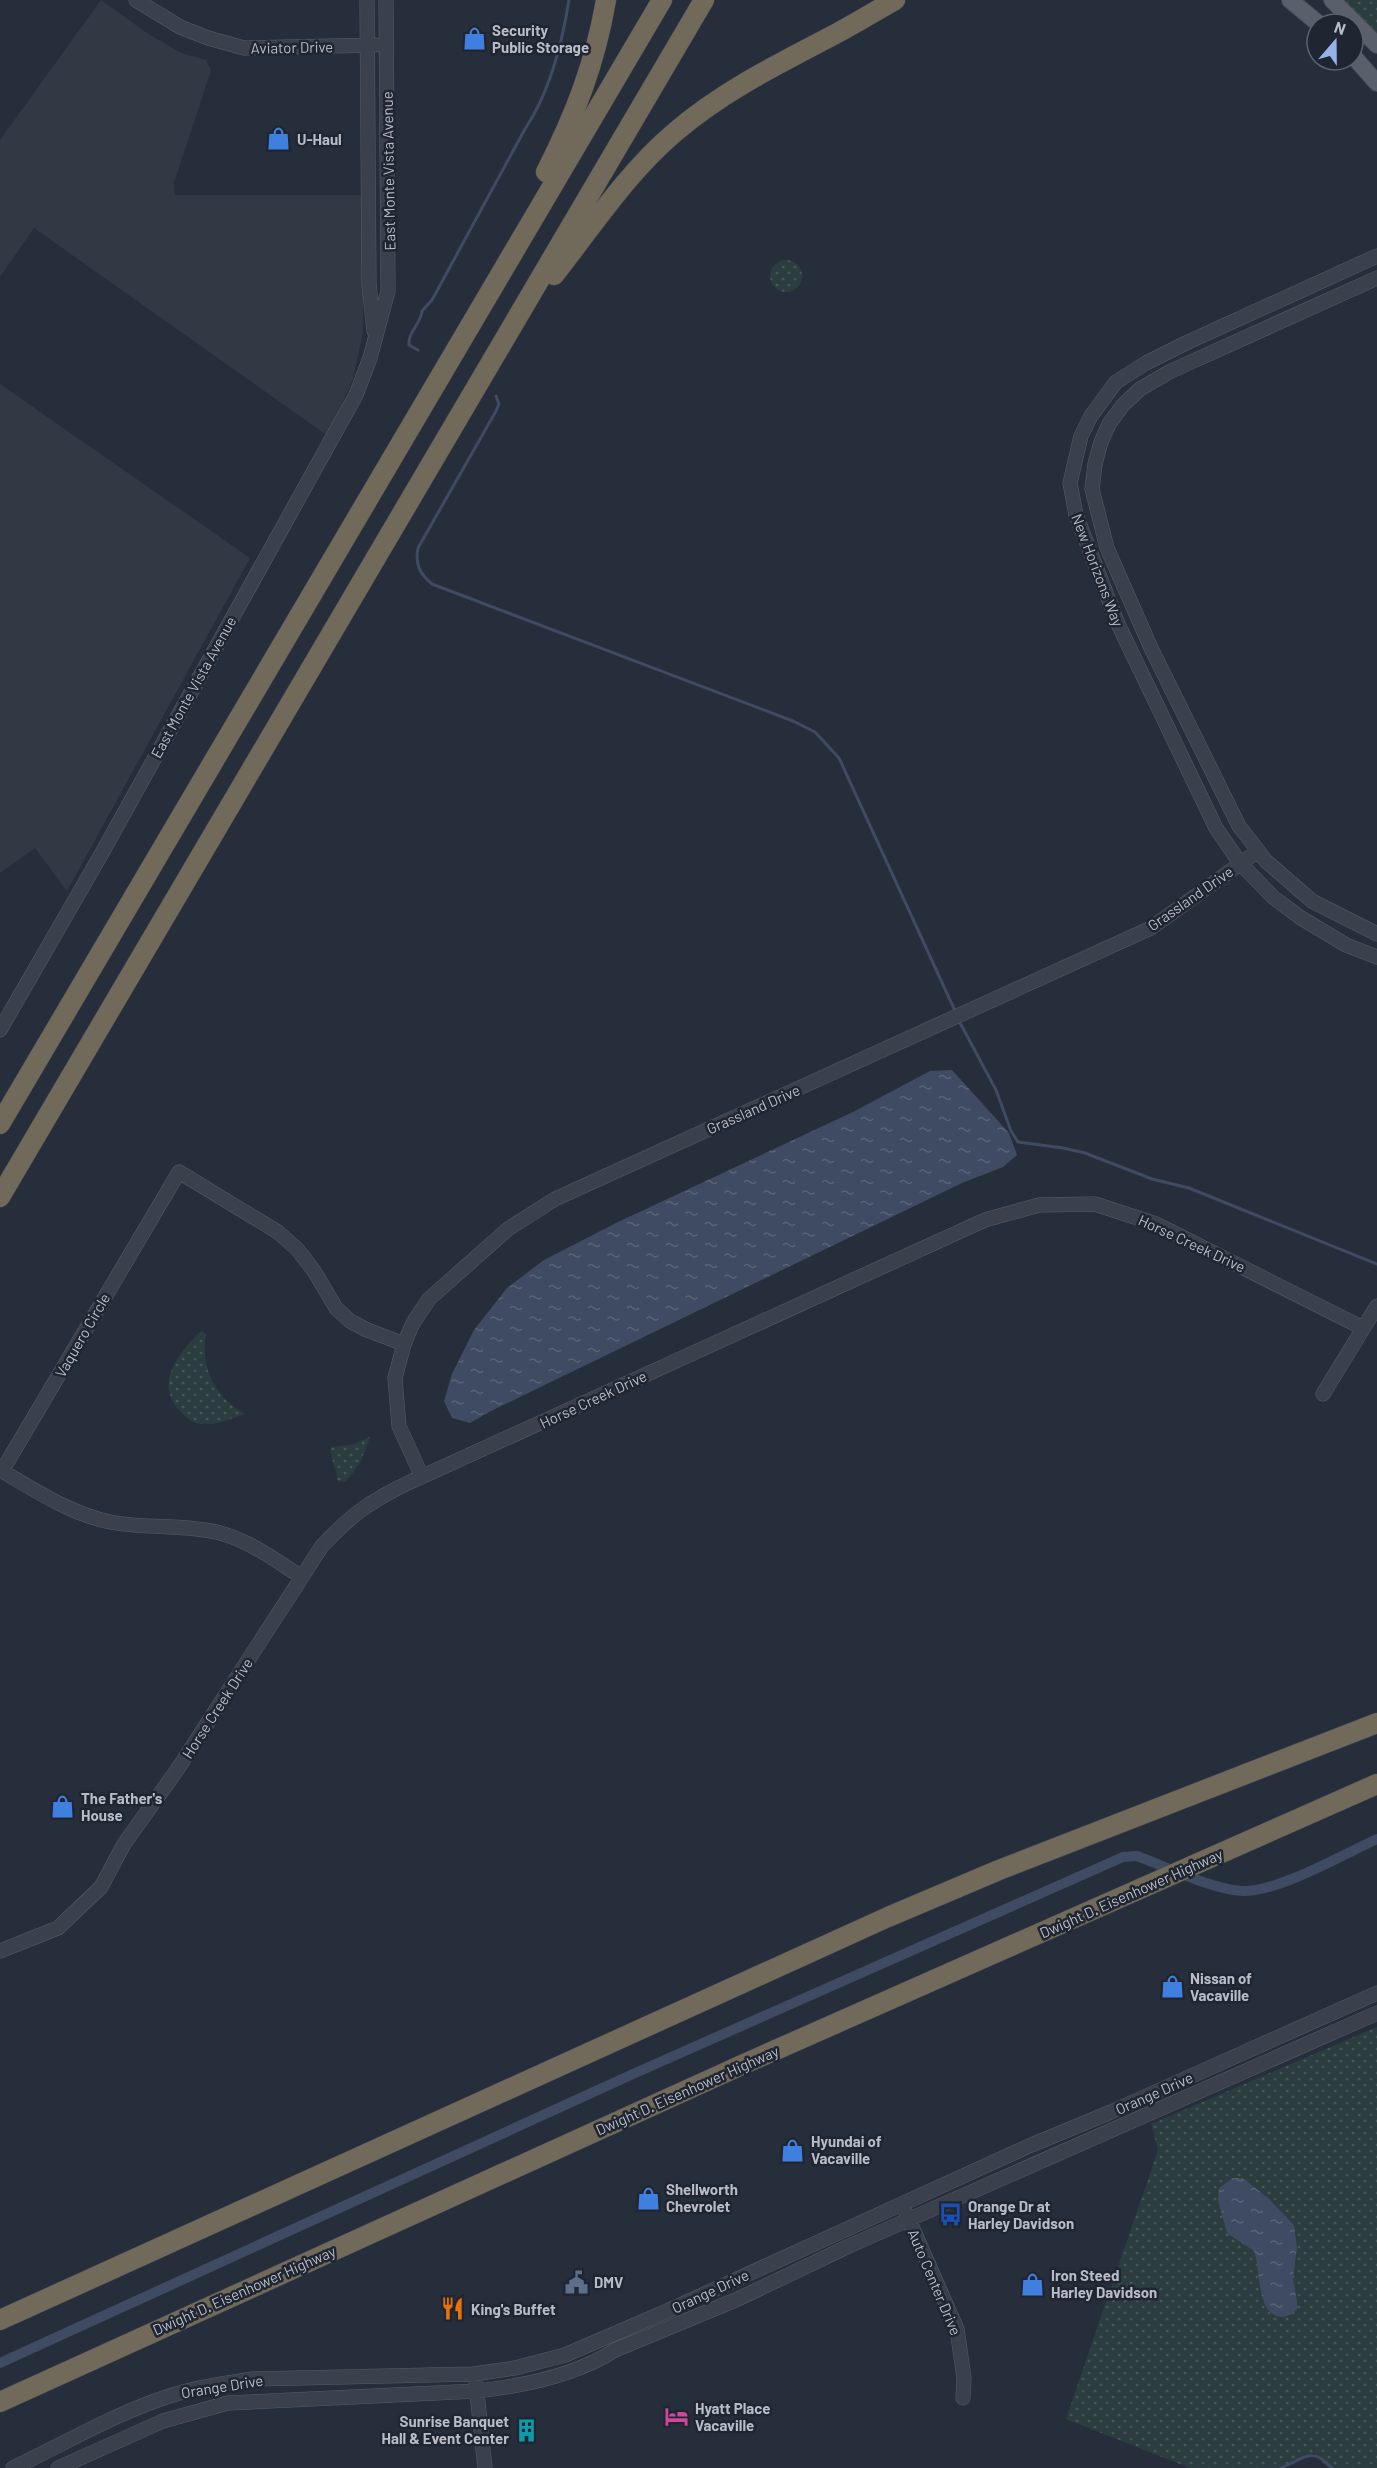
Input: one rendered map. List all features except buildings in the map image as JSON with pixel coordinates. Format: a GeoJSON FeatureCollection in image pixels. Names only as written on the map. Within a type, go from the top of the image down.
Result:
{"type":"FeatureCollection","features":[{"type":"Feature","properties":{"kind":"highway"},"geometry":{"type":"LineString","coordinates":[[463,338],[579,103],[592,67],[606,0]]}},
{"type":"Feature","properties":{"kind":"highway"},"geometry":{"type":"LineString","coordinates":[[0,1124],[662,0]]}},
{"type":"Feature","properties":{"kind":"highway"},"geometry":{"type":"LineString","coordinates":[[0,1197],[704,0]]}},
{"type":"Feature","properties":{"kind":"highway"},"geometry":{"type":"LineString","coordinates":[[506,336],[628,179],[673,134],[729,93],[895,0]]}},
{"type":"Feature","properties":{"kind":"highway"},"geometry":{"type":"LineString","coordinates":[[0,2320],[888,1917],[1008,1866],[1377,1723]]}},
{"type":"Feature","properties":{"kind":"highway","name":"Dwight D. Eisenhower Highway"},"geometry":{"type":"LineString","coordinates":[[0,2402],[627,2116],[1377,1784]]}},
{"type":"Feature","properties":{"kind":"main road"},"geometry":{"type":"LineString","coordinates":[[1290,0],[1305,12]]}},
{"type":"Feature","properties":{"kind":"main road"},"geometry":{"type":"LineString","coordinates":[[1332,0],[1377,45]]}},
{"type":"Feature","properties":{"kind":"main road"},"geometry":{"type":"LineString","coordinates":[[1365,70],[1377,83]]}},
{"type":"Feature","properties":{"kind":"street","name":"Aviator Drive"},"geometry":{"type":"LineString","coordinates":[[136,0],[180,27],[244,48],[387,45]]}},
{"type":"Feature","properties":{"kind":"street","name":"East Monte Vista Avenue"},"geometry":{"type":"LineString","coordinates":[[367,0],[369,284],[375,339]]}},
{"type":"Feature","properties":{"kind":"street","name":"East Monte Vista Avenue"},"geometry":{"type":"LineString","coordinates":[[0,1030],[351,404],[370,358],[388,291],[386,0]]}},
{"type":"Feature","properties":{"kind":"street","name":"New Horizons Way"},"geometry":{"type":"LineString","coordinates":[[1377,256],[1188,342],[1146,363],[1116,382],[1090,416],[1075,458],[1070,483],[1076,515],[1118,624],[1216,828],[1240,863],[1274,898],[1301,918],[1346,945],[1377,957]]}},
{"type":"Feature","properties":{"kind":"street","name":"New Horizons Way"},"geometry":{"type":"LineString","coordinates":[[1377,278],[1171,371],[1140,389],[1123,405],[1109,424],[1095,464],[1092,489],[1107,548],[1151,648],[1239,826],[1266,861],[1312,901],[1377,934]]}},
{"type":"Feature","properties":{"kind":"street","name":"Grassland Drive"},"geometry":{"type":"LineString","coordinates":[[422,1477],[399,1426],[395,1378],[404,1344],[413,1323],[429,1299],[508,1229],[555,1199],[1151,928],[1258,851]]}},
{"type":"Feature","properties":{"kind":"street","name":"Vaquero Circle"},"geometry":{"type":"LineString","coordinates":[[300,1576],[262,1551],[220,1533],[109,1521],[81,1513],[53,1501],[2,1471],[179,1172],[278,1232],[298,1250],[314,1271],[336,1308],[350,1321],[404,1344]]}},
{"type":"Feature","properties":{"kind":"street","name":"Horse Creek Drive"},"geometry":{"type":"LineString","coordinates":[[0,1951],[58,1928],[101,1887],[124,1844],[177,1770],[321,1546],[349,1517],[381,1496],[422,1477],[985,1220],[1039,1204],[1095,1204],[1156,1224],[1363,1328]]}},
{"type":"Feature","properties":{"kind":"street"},"geometry":{"type":"LineString","coordinates":[[1323,1394],[1377,1306]]}},
{"type":"Feature","properties":{"kind":"street","name":"Orange Drive"},"geometry":{"type":"LineString","coordinates":[[13,2468],[117,2417],[173,2395],[206,2386],[253,2379],[474,2374],[515,2368],[565,2355],[665,2312],[902,2202],[1377,1994]]}},
{"type":"Feature","properties":{"kind":"street","name":"Orange Drive"},"geometry":{"type":"LineString","coordinates":[[58,2468],[163,2421],[228,2403],[477,2391],[536,2381],[597,2362],[615,2349],[738,2299],[909,2220],[1377,2013]]}},
{"type":"Feature","properties":{"kind":"street","name":"Auto Center Drive"},"geometry":{"type":"LineString","coordinates":[[902,2202],[957,2329],[964,2378],[963,2398]]}},
{"type":"Feature","properties":{"kind":"street"},"geometry":{"type":"LineString","coordinates":[[474,2374],[485,2468]]}},
{"type":"Feature","properties":{"kind":"shaded area"},"geometry":{"type":"Polygon","coordinates":[[[101,0],[147,33],[181,53],[206,60],[211,70],[174,183],[175,195],[364,195],[363,332],[353,379],[328,436],[34,228],[0,277],[0,140],[101,0]]]}},
{"type":"Feature","properties":{"kind":"shaded area"},"geometry":{"type":"Polygon","coordinates":[[[1329,0],[1377,0],[1377,47],[1365,35],[1365,12],[1341,12],[1329,0]]]}},
{"type":"Feature","properties":{"kind":"shaded area"},"geometry":{"type":"Polygon","coordinates":[[[786,260],[797,265],[802,276],[797,287],[786,292],[775,287],[770,276],[775,265],[786,260]]]}},
{"type":"Feature","properties":{"kind":"shaded area"},"geometry":{"type":"Polygon","coordinates":[[[0,384],[250,558],[67,891],[35,848],[0,873],[0,384]]]}},
{"type":"Feature","properties":{"kind":"shaded area"},"geometry":{"type":"Polygon","coordinates":[[[201,1331],[206,1334],[205,1358],[212,1380],[225,1399],[245,1414],[220,1422],[200,1424],[188,1418],[172,1401],[169,1379],[172,1368],[185,1348],[201,1331]]]}},
{"type":"Feature","properties":{"kind":"shaded area"},"geometry":{"type":"Polygon","coordinates":[[[370,1437],[354,1472],[345,1482],[337,1481],[331,1447],[351,1445],[370,1437]]]}},
{"type":"Feature","properties":{"kind":"shaded area"},"geometry":{"type":"Polygon","coordinates":[[[1377,2027],[1377,2468],[1328,2468],[1314,2453],[1279,2468],[1190,2468],[1066,2419],[1158,2150],[1151,2124],[1377,2027]]]}},
{"type":"Feature","properties":{"kind":"water"},"geometry":{"type":"Polygon","coordinates":[[[952,1070],[1009,1133],[1017,1155],[1003,1167],[962,1183],[470,1423],[452,1418],[444,1401],[452,1374],[474,1330],[507,1288],[544,1260],[616,1223],[853,1112],[930,1071],[952,1070]]]}},
{"type":"Feature","properties":{"kind":"water"},"geometry":{"type":"Polygon","coordinates":[[[1233,2178],[1243,2178],[1269,2199],[1294,2225],[1297,2248],[1293,2278],[1298,2308],[1288,2316],[1278,2316],[1269,2311],[1261,2293],[1254,2251],[1227,2233],[1218,2200],[1219,2188],[1233,2178]]]}},
{"type":"Feature","properties":{"kind":"waterway"},"geometry":{"type":"LineString","coordinates":[[418,350],[409,345],[409,340],[422,311],[432,300],[534,115],[548,84],[559,50],[569,0]]}},
{"type":"Feature","properties":{"kind":"waterway"},"geometry":{"type":"LineString","coordinates":[[496,396],[499,404],[496,411],[418,548],[418,564],[424,576],[432,584],[793,721],[815,732],[839,758],[956,1013]]}},
{"type":"Feature","properties":{"kind":"waterway"},"geometry":{"type":"LineString","coordinates":[[958,1019],[996,1090],[1011,1131],[1018,1142],[1085,1153],[1152,1179],[1189,1188],[1377,1264]]}},
{"type":"Feature","properties":{"kind":"waterway"},"geometry":{"type":"LineString","coordinates":[[0,2363],[633,2074],[1123,1857],[1137,1856],[1218,1887],[1243,1891],[1257,1890],[1292,1879],[1377,1839]]}},
{"type":"Feature","properties":{"kind":"waterway"},"geometry":{"type":"LineString","coordinates":[[1281,2468],[1308,2456],[1319,2457],[1332,2468]]}},
{"type":"Feature","properties":{"kind":"place","name":"Security Public Storage"},"geometry":{"type":"Point","coordinates":[474,39]}},
{"type":"Feature","properties":{"kind":"place","name":"U-Haul"},"geometry":{"type":"Point","coordinates":[279,139]}},
{"type":"Feature","properties":{"kind":"place","name":"The Father's House"},"geometry":{"type":"Point","coordinates":[63,1807]}},
{"type":"Feature","properties":{"kind":"place","name":"Nissan of Vacaville"},"geometry":{"type":"Point","coordinates":[1172,1987]}},
{"type":"Feature","properties":{"kind":"place","name":"Hyundai of Vacaville"},"geometry":{"type":"Point","coordinates":[793,2150]}},
{"type":"Feature","properties":{"kind":"place","name":"Shellworth Chevrolet"},"geometry":{"type":"Point","coordinates":[648,2198]}},
{"type":"Feature","properties":{"kind":"place","name":"Orange Dr at Harley Davidson"},"geometry":{"type":"Point","coordinates":[950,2215]}},
{"type":"Feature","properties":{"kind":"place","name":"DMV"},"geometry":{"type":"Point","coordinates":[576,2282]}},
{"type":"Feature","properties":{"kind":"place","name":"Iron Steed Harley Davidson"},"geometry":{"type":"Point","coordinates":[1033,2284]}},
{"type":"Feature","properties":{"kind":"place","name":"King's Buffet"},"geometry":{"type":"Point","coordinates":[453,2309]}},
{"type":"Feature","properties":{"kind":"place","name":"Hyatt Place Vacaville"},"geometry":{"type":"Point","coordinates":[677,2417]}},
{"type":"Feature","properties":{"kind":"place","name":"Sunrise Banquet Hall & Event Center"},"geometry":{"type":"Point","coordinates":[527,2430]}}]}
